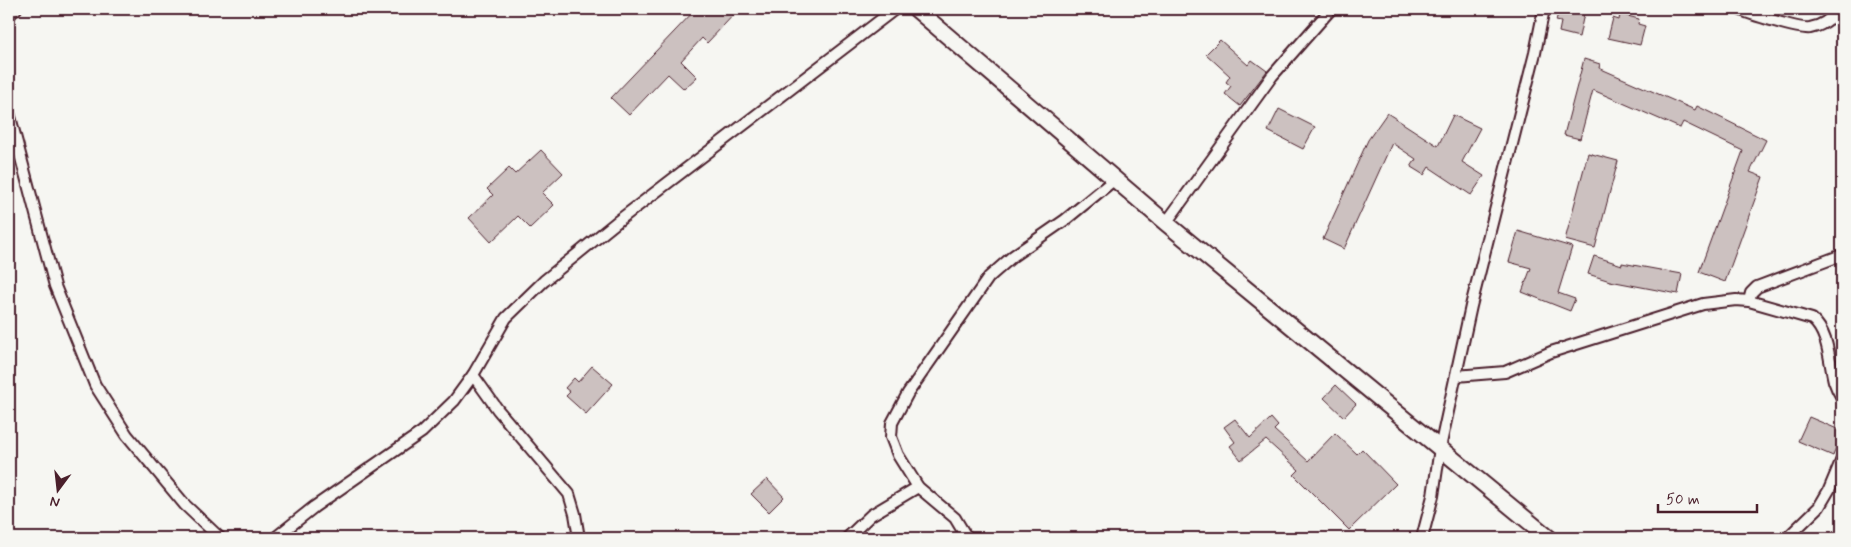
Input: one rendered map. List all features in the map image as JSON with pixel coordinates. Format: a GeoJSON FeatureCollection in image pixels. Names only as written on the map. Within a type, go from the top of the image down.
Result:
{"type":"FeatureCollection","features":[{"type":"Feature","properties":{"kind":"main road"},"geometry":{"type":"LineString","coordinates":[[916,9],[1166,223],[1549,538]]}},
{"type":"Feature","properties":{"kind":"street"},"geometry":{"type":"LineString","coordinates":[[9,15],[16,9]]}},
{"type":"Feature","properties":{"kind":"street"},"geometry":{"type":"LineString","coordinates":[[276,538],[314,507],[422,432],[454,401],[473,375],[506,318],[544,281],[633,209],[895,9]]}},
{"type":"Feature","properties":{"kind":"street"},"geometry":{"type":"LineString","coordinates":[[1166,223],[1272,76],[1331,9]]}},
{"type":"Feature","properties":{"kind":"street"},"geometry":{"type":"LineString","coordinates":[[1422,538],[1434,496],[1440,448],[1471,306],[1535,53],[1544,9]]}},
{"type":"Feature","properties":{"kind":"street"},"geometry":{"type":"LineString","coordinates":[[1739,9],[1809,29],[1826,22],[1839,9]]}},
{"type":"Feature","properties":{"kind":"street"},"geometry":{"type":"LineString","coordinates":[[9,113],[54,286],[96,385],[126,435],[184,505],[220,538]]}},
{"type":"Feature","properties":{"kind":"street"},"geometry":{"type":"LineString","coordinates":[[967,538],[955,518],[918,487],[898,455],[890,437],[892,423],[908,393],[989,277],[1013,256],[1065,220],[1115,179]]}},
{"type":"Feature","properties":{"kind":"street"},"geometry":{"type":"LineString","coordinates":[[1749,301],[1751,293],[1757,288],[1842,255]]}},
{"type":"Feature","properties":{"kind":"street"},"geometry":{"type":"LineString","coordinates":[[1456,376],[1505,372],[1551,352],[1702,304],[1736,300],[1749,301],[1812,320],[1819,325],[1823,334],[1835,384],[1842,398]]}},
{"type":"Feature","properties":{"kind":"street"},"geometry":{"type":"LineString","coordinates":[[473,375],[498,410],[569,494],[579,538]]}},
{"type":"Feature","properties":{"kind":"street"},"geometry":{"type":"LineString","coordinates":[[1787,538],[1819,506],[1829,490],[1842,459]]}},
{"type":"Feature","properties":{"kind":"street"},"geometry":{"type":"LineString","coordinates":[[847,538],[871,515],[918,487]]}},
{"type":"Feature","properties":{"kind":"building"},"geometry":{"type":"Polygon","coordinates":[[[696,9],[739,9],[707,43],[702,38],[681,61],[697,77],[684,89],[668,74],[629,115],[611,98],[696,9]]]}},
{"type":"Feature","properties":{"kind":"building"},"geometry":{"type":"Polygon","coordinates":[[[1559,9],[1585,9],[1579,37],[1559,32],[1561,22],[1556,21],[1559,9]]]}},
{"type":"Feature","properties":{"kind":"building"},"geometry":{"type":"Polygon","coordinates":[[[1620,14],[1639,19],[1638,24],[1645,26],[1640,45],[1608,38],[1613,18],[1619,20],[1620,14]]]}},
{"type":"Feature","properties":{"kind":"building"},"geometry":{"type":"Polygon","coordinates":[[[1220,40],[1248,65],[1252,60],[1267,71],[1240,106],[1225,94],[1231,86],[1226,82],[1230,76],[1206,54],[1220,40]]]}},
{"type":"Feature","properties":{"kind":"building"},"geometry":{"type":"Polygon","coordinates":[[[1584,59],[1600,64],[1599,68],[1695,110],[1697,106],[1766,140],[1750,172],[1763,177],[1725,282],[1699,272],[1743,151],[1683,122],[1680,128],[1593,90],[1580,139],[1564,135],[1584,59]]]}},
{"type":"Feature","properties":{"kind":"building"},"geometry":{"type":"Polygon","coordinates":[[[1279,109],[1315,127],[1303,149],[1268,131],[1279,109]]]}},
{"type":"Feature","properties":{"kind":"building"},"geometry":{"type":"Polygon","coordinates":[[[1387,113],[1438,146],[1453,115],[1480,128],[1462,162],[1484,176],[1471,195],[1429,167],[1424,175],[1411,167],[1416,159],[1392,143],[1344,249],[1323,239],[1368,140],[1387,113]]]}},
{"type":"Feature","properties":{"kind":"building"},"geometry":{"type":"Polygon","coordinates":[[[541,150],[563,173],[542,193],[554,205],[530,228],[518,216],[491,242],[469,218],[493,195],[487,189],[509,168],[515,174],[541,150]]]}},
{"type":"Feature","properties":{"kind":"building"},"geometry":{"type":"Polygon","coordinates":[[[1588,153],[1618,161],[1595,248],[1565,240],[1588,153]]]}},
{"type":"Feature","properties":{"kind":"building"},"geometry":{"type":"Polygon","coordinates":[[[1518,231],[1572,247],[1558,293],[1575,299],[1570,311],[1522,292],[1531,268],[1509,262],[1518,231]]]}},
{"type":"Feature","properties":{"kind":"building"},"geometry":{"type":"Polygon","coordinates":[[[1594,256],[1622,265],[1622,263],[1682,274],[1678,294],[1610,281],[1588,274],[1594,256]]]}},
{"type":"Feature","properties":{"kind":"building"},"geometry":{"type":"Polygon","coordinates":[[[592,366],[613,384],[586,414],[566,396],[570,392],[565,388],[574,378],[578,382],[592,366]]]}},
{"type":"Feature","properties":{"kind":"building"},"geometry":{"type":"Polygon","coordinates":[[[1336,385],[1356,404],[1344,417],[1324,398],[1336,385]]]}},
{"type":"Feature","properties":{"kind":"building"},"geometry":{"type":"Polygon","coordinates":[[[1809,417],[1842,431],[1833,456],[1798,441],[1809,417]]]}},
{"type":"Feature","properties":{"kind":"building"},"geometry":{"type":"Polygon","coordinates":[[[1271,418],[1278,426],[1274,430],[1308,461],[1335,433],[1357,454],[1362,449],[1396,484],[1349,530],[1294,475],[1299,470],[1266,440],[1241,460],[1230,446],[1235,442],[1224,427],[1235,419],[1250,438],[1271,418]]]}},
{"type":"Feature","properties":{"kind":"building"},"geometry":{"type":"Polygon","coordinates":[[[767,479],[784,497],[769,512],[751,494],[767,479]]]}}]}
